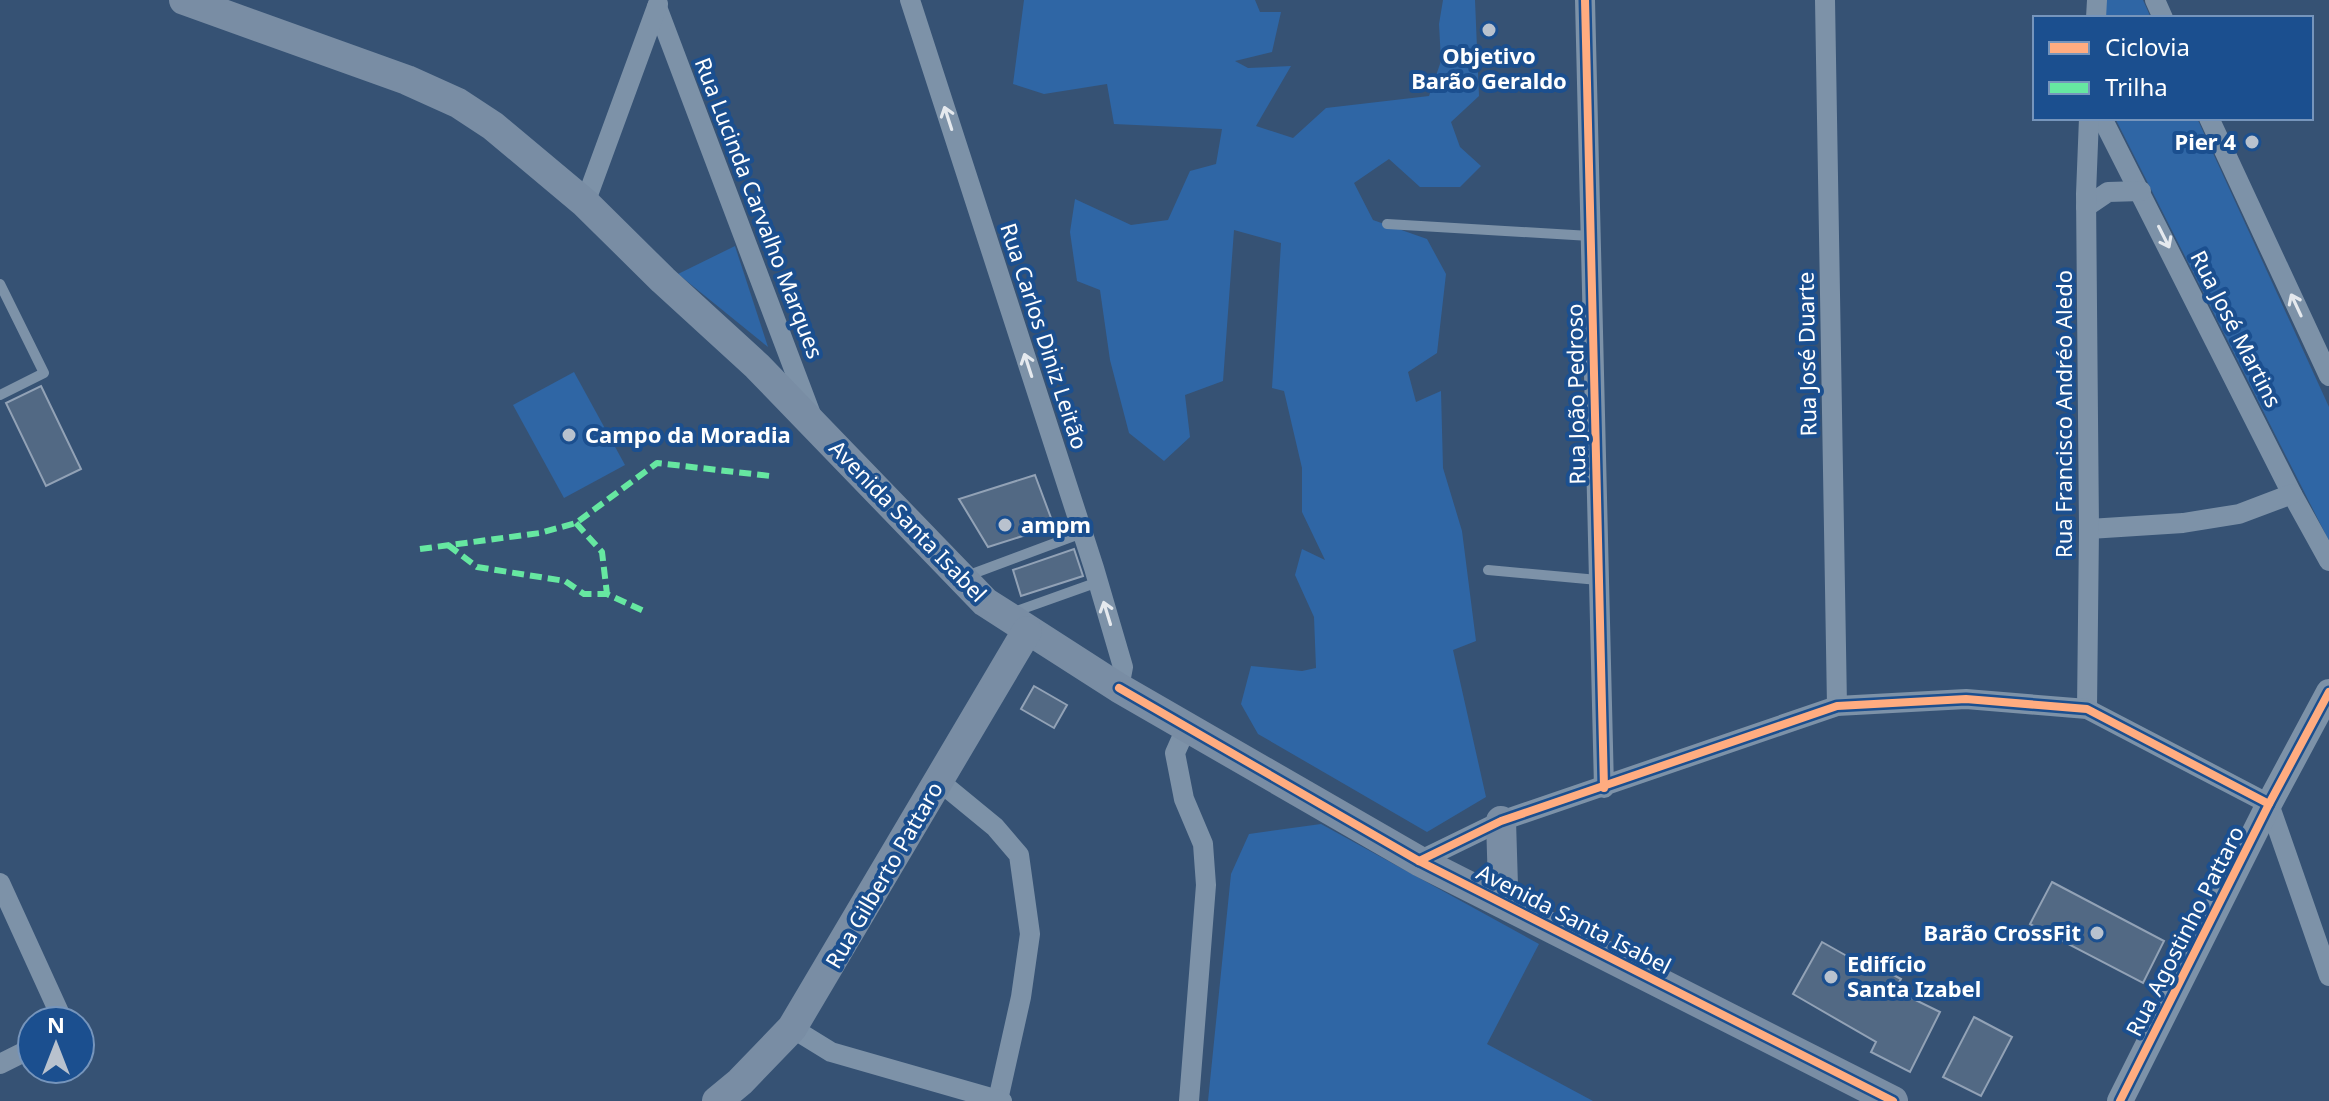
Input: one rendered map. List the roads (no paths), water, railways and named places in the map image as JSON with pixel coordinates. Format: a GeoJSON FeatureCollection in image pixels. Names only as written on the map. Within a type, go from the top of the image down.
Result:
{"type":"FeatureCollection","features":[{"type":"Feature","properties":{"kind":"main road","name":"Avenida Santa Isabel"},"geometry":{"type":"LineString","coordinates":[[184,0],[407,80],[458,103],[522,149],[585,203],[757,366],[985,602],[1016,623],[1119,688],[1419,861],[1893,1101]]}},
{"type":"Feature","properties":{"kind":"main road","name":"Rua Gilberto Pattaro"},"geometry":{"type":"LineString","coordinates":[[717,1101],[740,1082],[792,1028],[939,781],[1016,623]]}},
{"type":"Feature","properties":{"kind":"main road"},"geometry":{"type":"LineString","coordinates":[[1501,821],[1503,886],[1514,908]]}},
{"type":"Feature","properties":{"kind":"street","name":"Rua Carlos Diniz Leitão"},"geometry":{"type":"LineString","coordinates":[[910,0],[1098,582],[1123,667],[1119,688]]}},
{"type":"Feature","properties":{"kind":"street","name":"Rua João Pedroso"},"geometry":{"type":"LineString","coordinates":[[1585,0],[1604,788]]}},
{"type":"Feature","properties":{"kind":"street","name":"Rua José Duarte"},"geometry":{"type":"LineString","coordinates":[[1825,0],[1837,706]]}},
{"type":"Feature","properties":{"kind":"street"},"geometry":{"type":"LineString","coordinates":[[585,203],[658,4]]}},
{"type":"Feature","properties":{"kind":"street","name":"Rua Lucinda Carvalho Marques"},"geometry":{"type":"LineString","coordinates":[[658,4],[815,425]]}},
{"type":"Feature","properties":{"kind":"street","name":"Rua Francisco Andréo Aledo"},"geometry":{"type":"LineString","coordinates":[[2087,709],[2086,207],[2089,120]]}},
{"type":"Feature","properties":{"kind":"street","name":"Rua José Martins"},"geometry":{"type":"LineString","coordinates":[[2103,120],[2329,561]]}},
{"type":"Feature","properties":{"kind":"street"},"geometry":{"type":"LineString","coordinates":[[2210,120],[2329,376]]}},
{"type":"Feature","properties":{"kind":"street"},"geometry":{"type":"LineString","coordinates":[[2086,207],[2108,192],[2141,191]]}},
{"type":"Feature","properties":{"kind":"street"},"geometry":{"type":"LineString","coordinates":[[2089,529],[2183,523],[2239,514],[2292,494]]}},
{"type":"Feature","properties":{"kind":"street","name":"Rua Agostinho Pattaro"},"geometry":{"type":"LineString","coordinates":[[2120,1101],[2269,804],[2329,692]]}},
{"type":"Feature","properties":{"kind":"street"},"geometry":{"type":"LineString","coordinates":[[1419,861],[1501,821],[1837,706],[1966,699],[2087,709],[2269,804],[2329,976]]}},
{"type":"Feature","properties":{"kind":"street"},"geometry":{"type":"LineString","coordinates":[[1187,726],[1175,753],[1184,799],[1203,844],[1206,885],[1189,1101]]}},
{"type":"Feature","properties":{"kind":"street"},"geometry":{"type":"LineString","coordinates":[[792,1028],[831,1052],[1000,1100],[1030,934],[1019,855],[995,827],[939,781]]}},
{"type":"Feature","properties":{"kind":"street"},"geometry":{"type":"LineString","coordinates":[[0,883],[56,1005]]}},
{"type":"Feature","properties":{"kind":"lane"},"geometry":{"type":"LineString","coordinates":[[1387,224],[1590,236]]}},
{"type":"Feature","properties":{"kind":"lane"},"geometry":{"type":"LineString","coordinates":[[0,284],[44,373],[0,395]]}},
{"type":"Feature","properties":{"kind":"lane"},"geometry":{"type":"LineString","coordinates":[[962,578],[1082,533]]}},
{"type":"Feature","properties":{"kind":"lane"},"geometry":{"type":"LineString","coordinates":[[1488,570],[1598,580]]}},
{"type":"Feature","properties":{"kind":"lane"},"geometry":{"type":"LineString","coordinates":[[1016,623],[1098,582]]}},
{"type":"Feature","properties":{"kind":"place","name":"Objetivo Barão Geraldo"},"geometry":{"type":"Point","coordinates":[1489,30]}},
{"type":"Feature","properties":{"kind":"place","name":"Pier 4"},"geometry":{"type":"Point","coordinates":[2252,142]}},
{"type":"Feature","properties":{"kind":"place","name":"Campo da Moradia"},"geometry":{"type":"Point","coordinates":[569,435]}},
{"type":"Feature","properties":{"kind":"place","name":"ampm"},"geometry":{"type":"Point","coordinates":[1005,525]}},
{"type":"Feature","properties":{"kind":"place","name":"Barão CrossFit"},"geometry":{"type":"Point","coordinates":[2097,933]}},
{"type":"Feature","properties":{"kind":"place","name":"Edifício Santa Izabel"},"geometry":{"type":"Point","coordinates":[1831,977]}}]}
